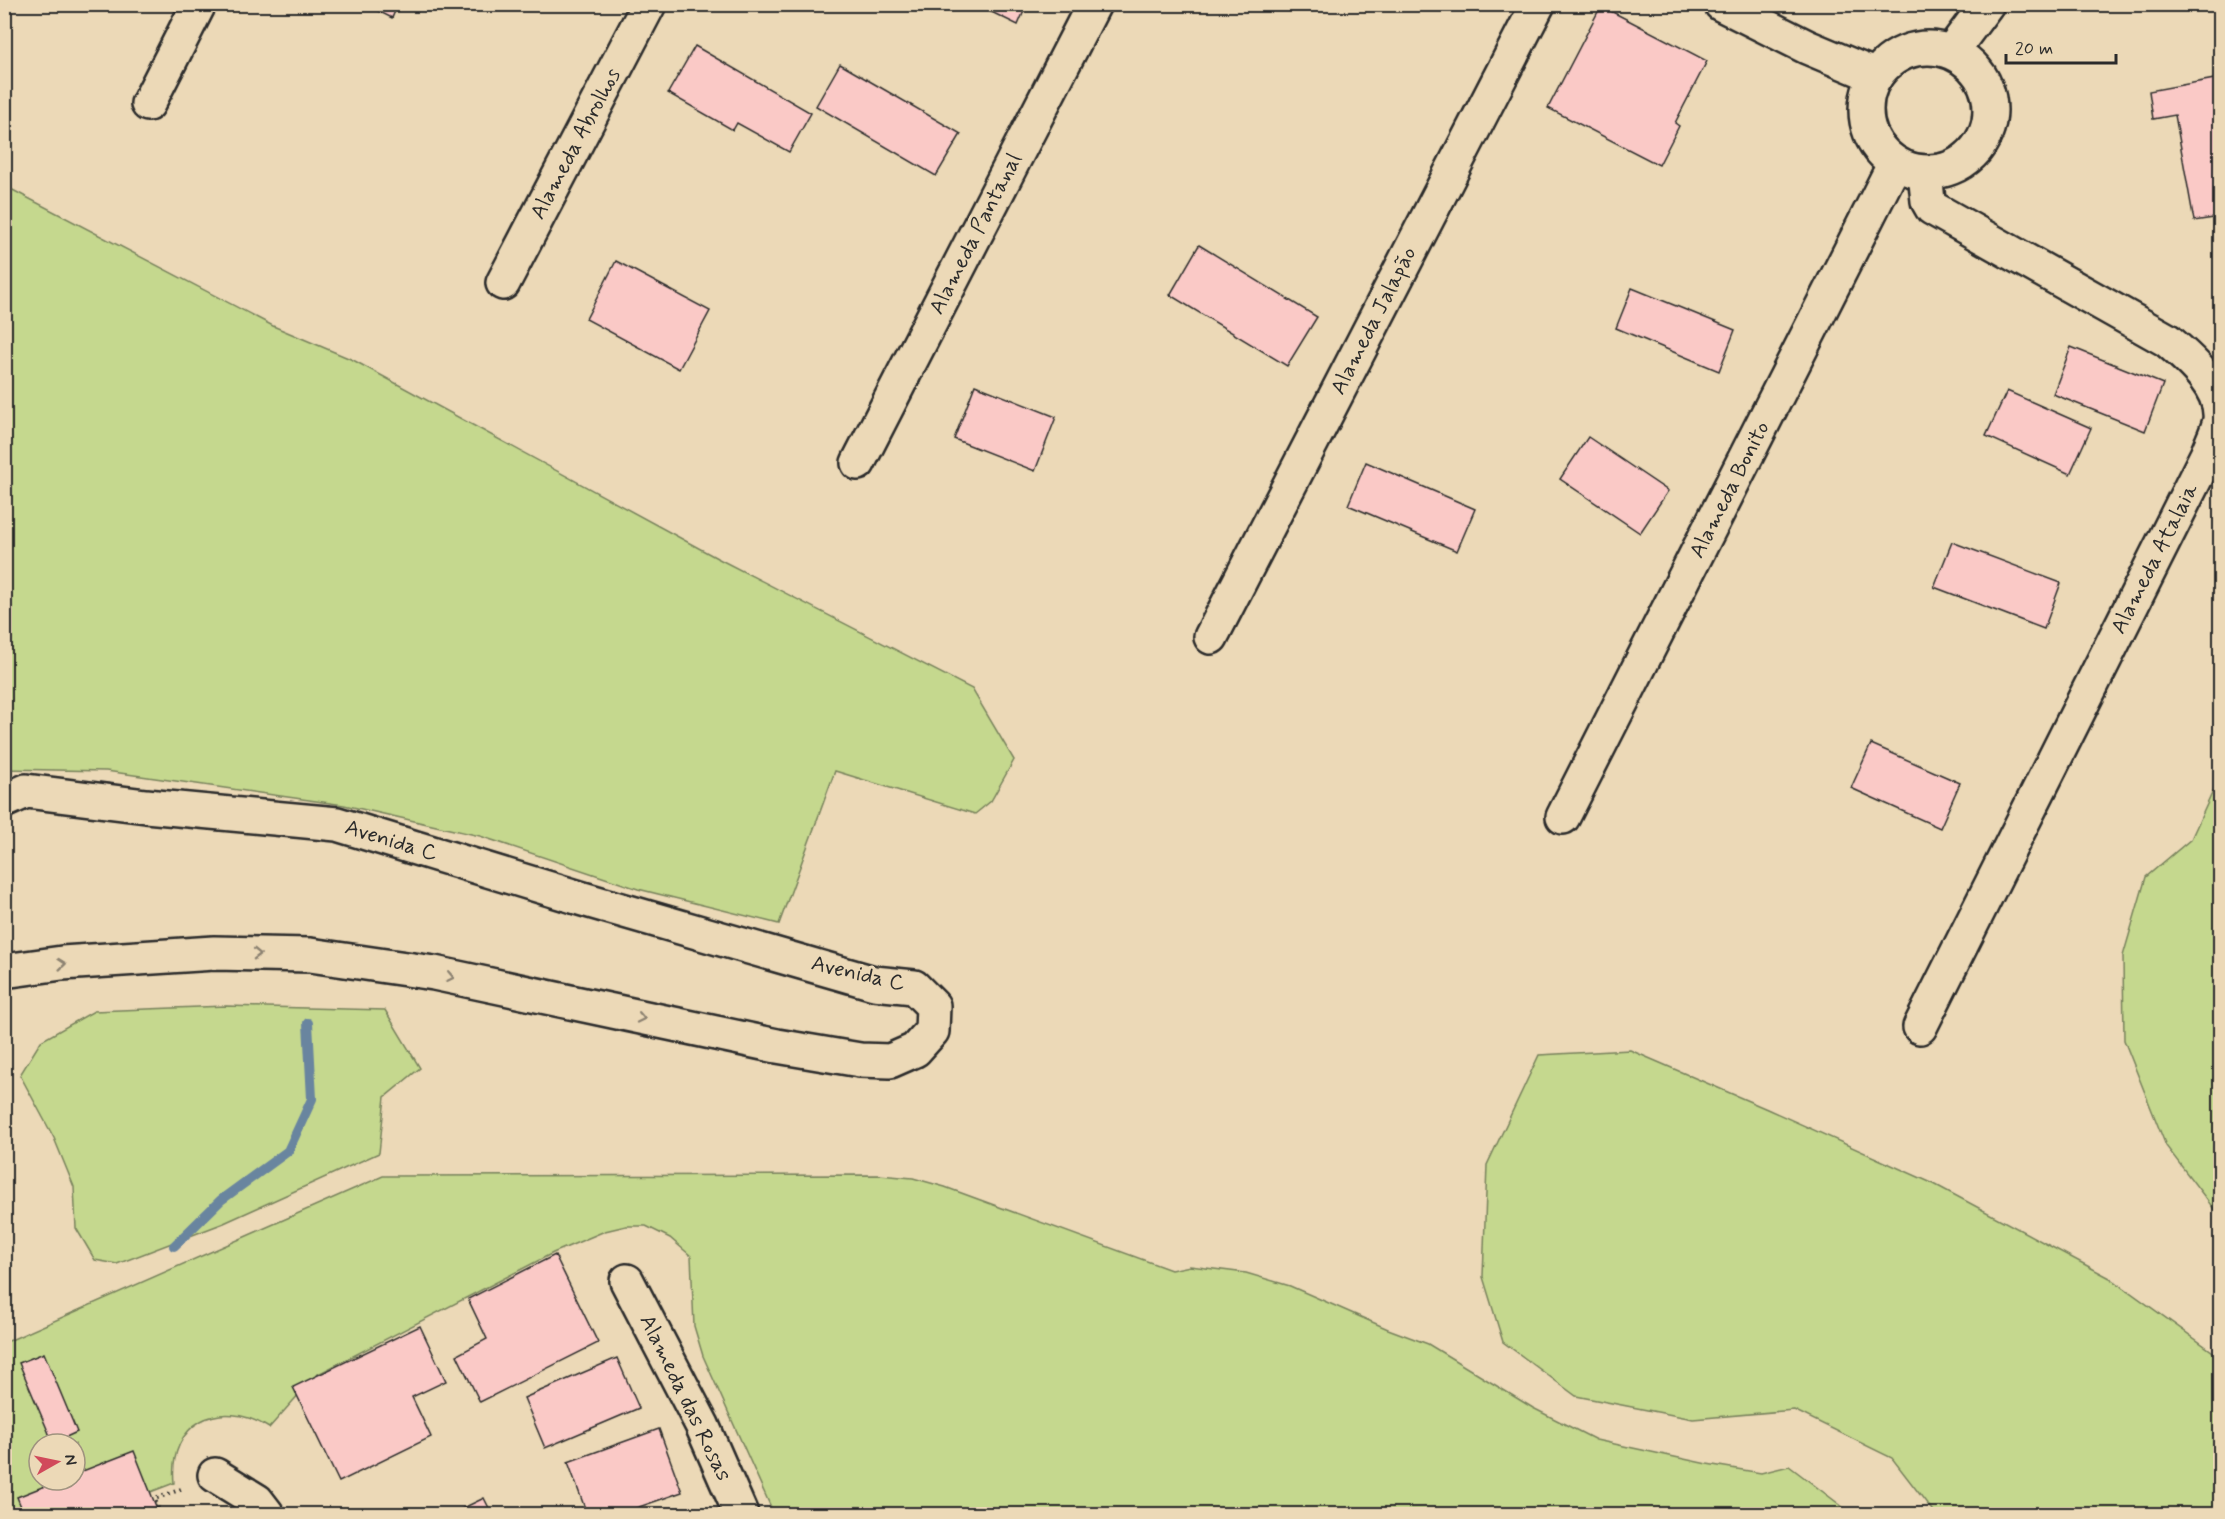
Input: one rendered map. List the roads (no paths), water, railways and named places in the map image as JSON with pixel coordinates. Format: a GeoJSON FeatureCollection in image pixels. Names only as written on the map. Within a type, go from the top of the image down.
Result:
{"type":"FeatureCollection","features":[{"type":"Feature","properties":{"kind":"street"},"geometry":{"type":"LineString","coordinates":[[148,104],[199,4]]}},
{"type":"Feature","properties":{"kind":"street","name":"Alameda Abrolhos"},"geometry":{"type":"LineString","coordinates":[[503,283],[649,4]]}},
{"type":"Feature","properties":{"kind":"street","name":"Alameda Pantanal"},"geometry":{"type":"LineString","coordinates":[[858,463],[1094,4]]}},
{"type":"Feature","properties":{"kind":"street","name":"Alameda Jalapão"},"geometry":{"type":"LineString","coordinates":[[1211,637],[1538,4]]}},
{"type":"Feature","properties":{"kind":"street"},"geometry":{"type":"LineString","coordinates":[[1721,4],[1807,47],[1876,76]]}},
{"type":"Feature","properties":{"kind":"street"},"geometry":{"type":"LineString","coordinates":[[1952,51],[1987,4]]}},
{"type":"Feature","properties":{"kind":"street"},"geometry":{"type":"LineString","coordinates":[[1930,47],[1952,51],[1968,62],[1981,77],[1989,94],[1990,114],[1987,133],[1976,150],[1962,163],[1944,171],[1910,168],[1880,150],[1870,133],[1866,114],[1868,94],[1876,76],[1890,60],[1909,50],[1930,47]]}},
{"type":"Feature","properties":{"kind":"street","name":"Alameda Bonito"},"geometry":{"type":"LineString","coordinates":[[1563,817],[1910,168]]}},
{"type":"Feature","properties":{"kind":"street","name":"Alameda Atalaia"},"geometry":{"type":"LineString","coordinates":[[1910,168],[1932,208],[2167,340],[2193,362],[2215,391],[2220,419],[2207,455],[1920,1027]]}},
{"type":"Feature","properties":{"kind":"street","name":"Avenida C"},"geometry":{"type":"LineString","coordinates":[[4,801],[26,791],[146,806],[337,824],[874,983],[914,987],[933,1006],[932,1031],[915,1050],[890,1061],[860,1060],[777,1046],[434,973],[310,955],[214,953],[62,963],[4,971]]}},
{"type":"Feature","properties":{"kind":"street","name":"Alameda das Rosas"},"geometry":{"type":"LineString","coordinates":[[627,1281],[702,1425],[741,1515]]}},
{"type":"Feature","properties":{"kind":"street"},"geometry":{"type":"LineString","coordinates":[[215,1475],[257,1501],[267,1515]]}},
{"type":"Feature","properties":{"kind":"waterway"},"geometry":{"type":"LineString","coordinates":[[174,1246],[221,1200],[288,1151],[312,1099],[308,1023]]}}]}
